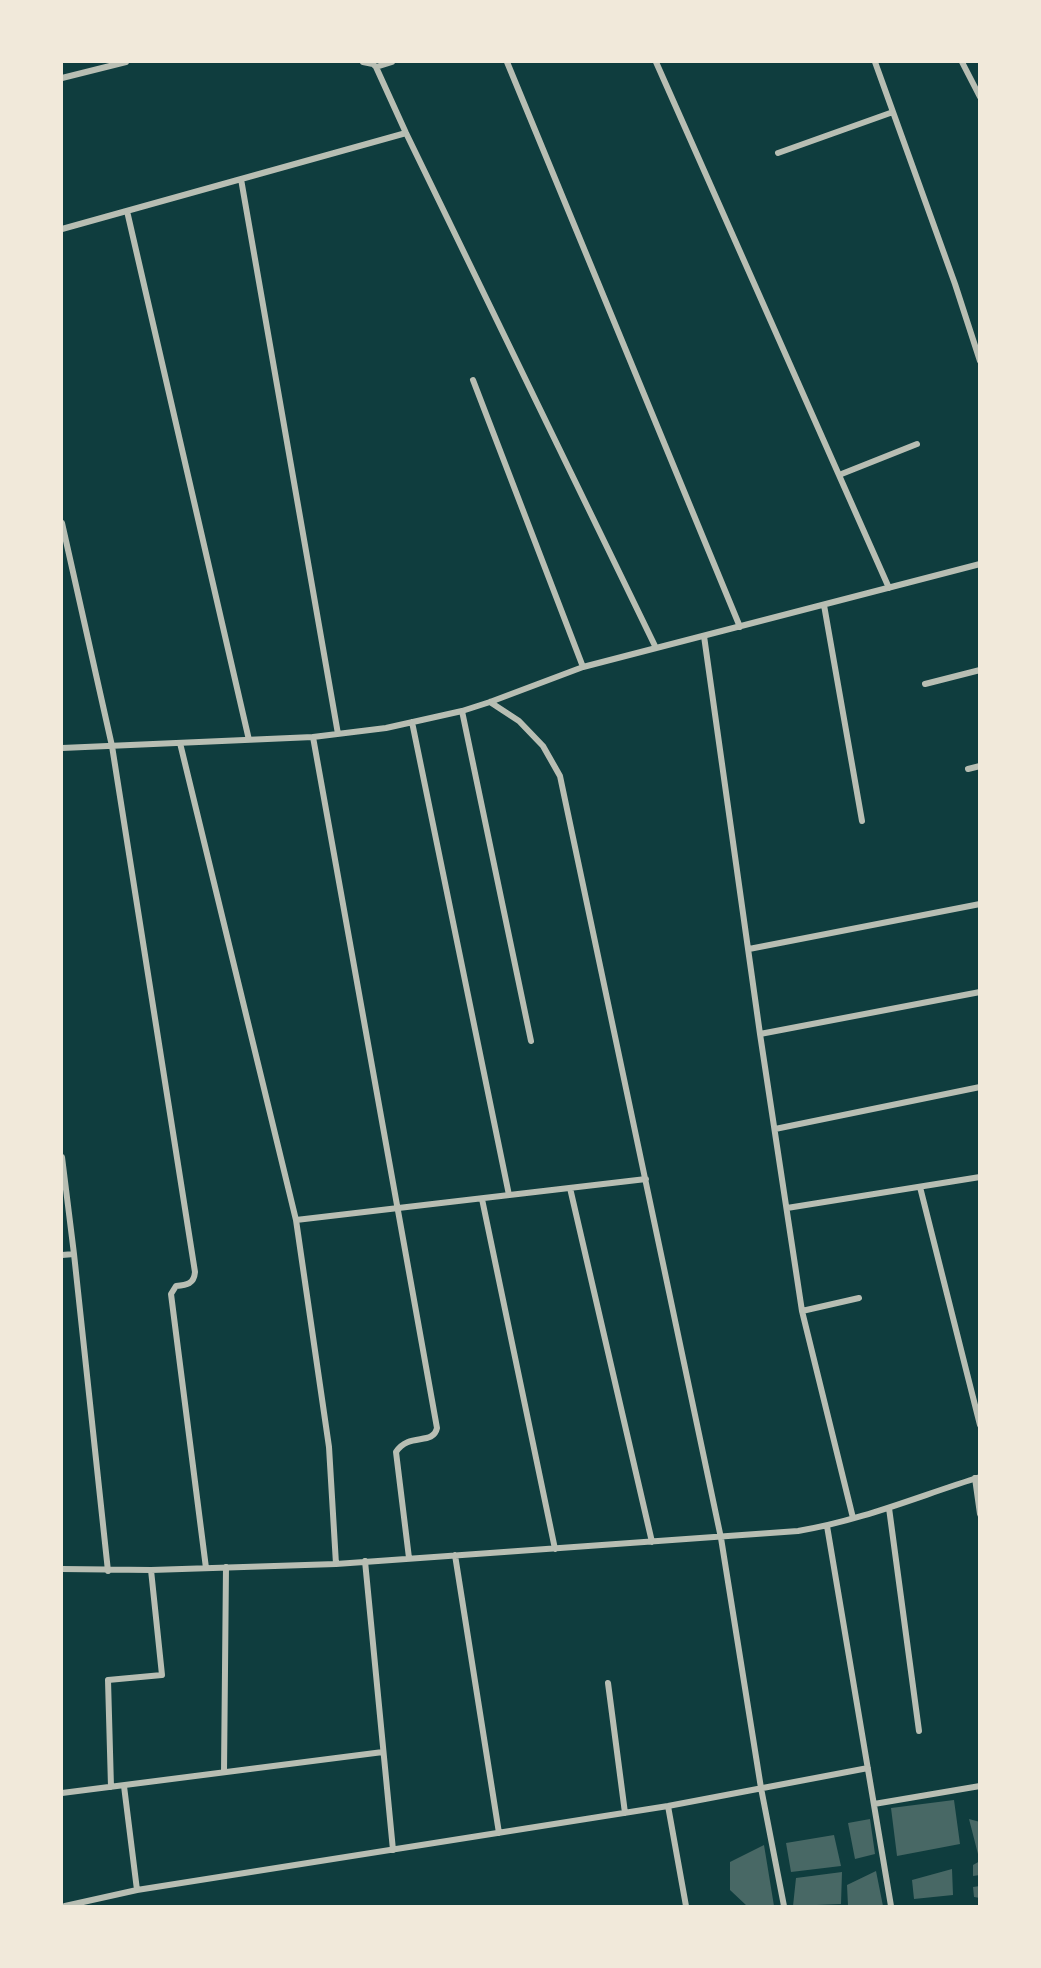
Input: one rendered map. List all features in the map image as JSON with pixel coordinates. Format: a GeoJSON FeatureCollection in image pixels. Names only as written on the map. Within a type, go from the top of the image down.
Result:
{"type":"FeatureCollection","features":[{"type":"Feature","properties":{"kind":"street"},"geometry":{"type":"LineString","coordinates":[[62,78],[126,62]]}},
{"type":"Feature","properties":{"kind":"street"},"geometry":{"type":"LineString","coordinates":[[363,62],[376,67],[656,648]]}},
{"type":"Feature","properties":{"kind":"street"},"geometry":{"type":"LineString","coordinates":[[376,67],[392,62]]}},
{"type":"Feature","properties":{"kind":"street"},"geometry":{"type":"LineString","coordinates":[[507,62],[740,627]]}},
{"type":"Feature","properties":{"kind":"street"},"geometry":{"type":"LineString","coordinates":[[656,62],[889,588]]}},
{"type":"Feature","properties":{"kind":"street"},"geometry":{"type":"LineString","coordinates":[[875,62],[955,284],[980,361]]}},
{"type":"Feature","properties":{"kind":"street"},"geometry":{"type":"LineString","coordinates":[[962,62],[980,97]]}},
{"type":"Feature","properties":{"kind":"street"},"geometry":{"type":"LineString","coordinates":[[778,153],[893,112]]}},
{"type":"Feature","properties":{"kind":"street"},"geometry":{"type":"LineString","coordinates":[[62,229],[406,133]]}},
{"type":"Feature","properties":{"kind":"street"},"geometry":{"type":"LineString","coordinates":[[241,179],[338,734]]}},
{"type":"Feature","properties":{"kind":"street"},"geometry":{"type":"LineString","coordinates":[[126,211],[249,740]]}},
{"type":"Feature","properties":{"kind":"street"},"geometry":{"type":"LineString","coordinates":[[474,380],[583,668]]}},
{"type":"Feature","properties":{"kind":"street"},"geometry":{"type":"LineString","coordinates":[[839,475],[917,444]]}},
{"type":"Feature","properties":{"kind":"street"},"geometry":{"type":"LineString","coordinates":[[62,523],[112,746],[195,1272],[195,1277],[187,1286],[176,1286],[171,1294],[206,1568]]}},
{"type":"Feature","properties":{"kind":"street"},"geometry":{"type":"LineString","coordinates":[[62,748],[313,737],[412,723],[490,702],[583,668],[980,564]]}},
{"type":"Feature","properties":{"kind":"street"},"geometry":{"type":"LineString","coordinates":[[824,605],[862,821]]}},
{"type":"Feature","properties":{"kind":"street"},"geometry":{"type":"LineString","coordinates":[[704,636],[802,1311],[853,1518]]}},
{"type":"Feature","properties":{"kind":"street"},"geometry":{"type":"LineString","coordinates":[[925,684],[980,670]]}},
{"type":"Feature","properties":{"kind":"street"},"geometry":{"type":"LineString","coordinates":[[490,702],[519,721],[543,746],[560,776],[721,1538],[761,1788],[784,1906]]}},
{"type":"Feature","properties":{"kind":"street"},"geometry":{"type":"LineString","coordinates":[[462,711],[531,1041]]}},
{"type":"Feature","properties":{"kind":"street"},"geometry":{"type":"LineString","coordinates":[[412,723],[509,1195]]}},
{"type":"Feature","properties":{"kind":"street"},"geometry":{"type":"LineString","coordinates":[[313,737],[437,1428],[431,1438],[410,1440],[399,1446],[396,1452],[409,1558]]}},
{"type":"Feature","properties":{"kind":"street"},"geometry":{"type":"LineString","coordinates":[[180,743],[296,1220],[328,1447],[336,1564]]}},
{"type":"Feature","properties":{"kind":"street"},"geometry":{"type":"LineString","coordinates":[[968,769],[980,766]]}},
{"type":"Feature","properties":{"kind":"street"},"geometry":{"type":"LineString","coordinates":[[748,949],[980,904]]}},
{"type":"Feature","properties":{"kind":"street"},"geometry":{"type":"LineString","coordinates":[[760,1034],[980,992]]}},
{"type":"Feature","properties":{"kind":"street"},"geometry":{"type":"LineString","coordinates":[[775,1129],[980,1087]]}},
{"type":"Feature","properties":{"kind":"street"},"geometry":{"type":"LineString","coordinates":[[62,1157],[108,1571]]}},
{"type":"Feature","properties":{"kind":"street"},"geometry":{"type":"LineString","coordinates":[[787,1208],[980,1177]]}},
{"type":"Feature","properties":{"kind":"street"},"geometry":{"type":"LineString","coordinates":[[296,1220],[646,1179]]}},
{"type":"Feature","properties":{"kind":"street"},"geometry":{"type":"LineString","coordinates":[[920,1186],[980,1425]]}},
{"type":"Feature","properties":{"kind":"street"},"geometry":{"type":"LineString","coordinates":[[570,1188],[652,1542]]}},
{"type":"Feature","properties":{"kind":"street"},"geometry":{"type":"LineString","coordinates":[[482,1199],[555,1549]]}},
{"type":"Feature","properties":{"kind":"street"},"geometry":{"type":"LineString","coordinates":[[62,1255],[74,1254]]}},
{"type":"Feature","properties":{"kind":"street"},"geometry":{"type":"LineString","coordinates":[[802,1311],[859,1298]]}},
{"type":"Feature","properties":{"kind":"street"},"geometry":{"type":"LineString","coordinates":[[62,1569],[108,1571],[336,1564],[798,1531],[827,1526],[889,1508],[977,1478],[980,1514]]}},
{"type":"Feature","properties":{"kind":"street"},"geometry":{"type":"LineString","coordinates":[[889,1508],[919,1731]]}},
{"type":"Feature","properties":{"kind":"street"},"geometry":{"type":"LineString","coordinates":[[827,1526],[891,1906]]}},
{"type":"Feature","properties":{"kind":"street"},"geometry":{"type":"LineString","coordinates":[[455,1555],[499,1833]]}},
{"type":"Feature","properties":{"kind":"street"},"geometry":{"type":"LineString","coordinates":[[364,1561],[393,1850]]}},
{"type":"Feature","properties":{"kind":"street"},"geometry":{"type":"LineString","coordinates":[[224,1772],[226,1568]]}},
{"type":"Feature","properties":{"kind":"street"},"geometry":{"type":"LineString","coordinates":[[111,1787],[108,1680],[162,1675],[151,1570]]}},
{"type":"Feature","properties":{"kind":"street"},"geometry":{"type":"LineString","coordinates":[[608,1683],[625,1813]]}},
{"type":"Feature","properties":{"kind":"street"},"geometry":{"type":"LineString","coordinates":[[62,1793],[383,1752]]}},
{"type":"Feature","properties":{"kind":"street"},"geometry":{"type":"LineString","coordinates":[[65,1906],[137,1890],[668,1806],[867,1768]]}},
{"type":"Feature","properties":{"kind":"street"},"geometry":{"type":"LineString","coordinates":[[124,1786],[137,1890]]}},
{"type":"Feature","properties":{"kind":"street"},"geometry":{"type":"LineString","coordinates":[[874,1804],[980,1786]]}},
{"type":"Feature","properties":{"kind":"street"},"geometry":{"type":"LineString","coordinates":[[668,1806],[686,1906]]}},
{"type":"Feature","properties":{"kind":"building"},"geometry":{"type":"Polygon","coordinates":[[[954,1800],[960,1844],[897,1856],[891,1808],[954,1800]]]}},
{"type":"Feature","properties":{"kind":"building"},"geometry":{"type":"Polygon","coordinates":[[[870,1819],[875,1854],[855,1859],[848,1823],[870,1819]]]}},
{"type":"Feature","properties":{"kind":"building"},"geometry":{"type":"Polygon","coordinates":[[[969,1819],[980,1822],[980,1858],[979,1858],[969,1819]]]}},
{"type":"Feature","properties":{"kind":"building"},"geometry":{"type":"Polygon","coordinates":[[[834,1835],[841,1866],[791,1872],[786,1843],[834,1835]]]}},
{"type":"Feature","properties":{"kind":"building"},"geometry":{"type":"Polygon","coordinates":[[[764,1845],[774,1906],[747,1906],[730,1890],[730,1862],[764,1845]]]}},
{"type":"Feature","properties":{"kind":"building"},"geometry":{"type":"Polygon","coordinates":[[[980,1861],[980,1875],[973,1876],[973,1865],[980,1861]]]}},
{"type":"Feature","properties":{"kind":"building"},"geometry":{"type":"Polygon","coordinates":[[[952,1869],[953,1895],[914,1899],[912,1880],[952,1869]]]}},
{"type":"Feature","properties":{"kind":"building"},"geometry":{"type":"Polygon","coordinates":[[[876,1871],[883,1906],[848,1906],[847,1885],[876,1871]]]}},
{"type":"Feature","properties":{"kind":"building"},"geometry":{"type":"Polygon","coordinates":[[[842,1872],[841,1904],[793,1906],[796,1878],[842,1872]]]}},
{"type":"Feature","properties":{"kind":"building"},"geometry":{"type":"Polygon","coordinates":[[[980,1886],[980,1898],[974,1897],[973,1887],[980,1886]]]}}]}
